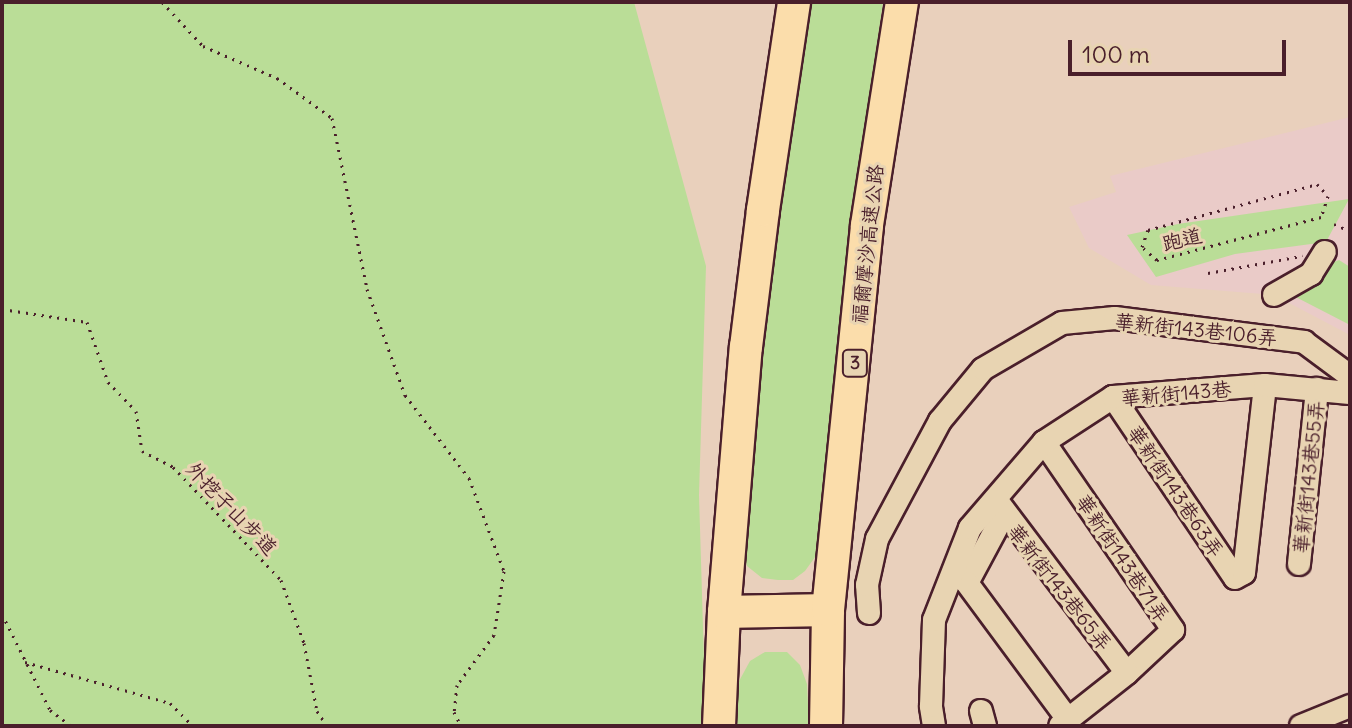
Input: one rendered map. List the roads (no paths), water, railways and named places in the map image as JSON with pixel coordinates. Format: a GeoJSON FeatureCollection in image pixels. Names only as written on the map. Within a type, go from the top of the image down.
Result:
{"type":"FeatureCollection","features":[{"type":"Feature","properties":{"kind":"highway"},"geometry":{"type":"LineString","coordinates":[[719,726],[724,612],[746,347],[794,2]]}},
{"type":"Feature","properties":{"kind":"highway","name":"福爾摩沙高速公路"},"geometry":{"type":"LineString","coordinates":[[826,726],[828,610],[867,225],[902,2]]}},
{"type":"Feature","properties":{"kind":"highway"},"geometry":{"type":"LineString","coordinates":[[724,612],[828,610]]}},
{"type":"Feature","properties":{"kind":"street"},"geometry":{"type":"LineString","coordinates":[[1274,295],[1311,274],[1325,252]]}},
{"type":"Feature","properties":{"kind":"street","name":"華新街143巷106弄"},"geometry":{"type":"LineString","coordinates":[[869,613],[867,585],[877,539],[940,421],[983,369],[1062,323],[1115,318],[1304,342],[1350,376]]}},
{"type":"Feature","properties":{"kind":"street","name":"華新街143巷"},"geometry":{"type":"LineString","coordinates":[[934,726],[931,706],[934,620],[970,528],[1000,506],[1044,442],[1113,397],[1265,385],[1350,393]]}},
{"type":"Feature","properties":{"kind":"street","name":"華新街143巷63弄"},"geometry":{"type":"LineString","coordinates":[[1113,397],[1235,578],[1244,573],[1265,385]]}},
{"type":"Feature","properties":{"kind":"street","name":"華新街143巷55弄"},"geometry":{"type":"LineString","coordinates":[[1299,564],[1317,389]]}},
{"type":"Feature","properties":{"kind":"street","name":"華新街143巷71弄"},"geometry":{"type":"LineString","coordinates":[[1044,442],[1173,630],[1127,673],[1063,722]]}},
{"type":"Feature","properties":{"kind":"street"},"geometry":{"type":"LineString","coordinates":[[1000,506],[967,583],[1063,722]]}},
{"type":"Feature","properties":{"kind":"street","name":"華新街143巷65弄"},"geometry":{"type":"LineString","coordinates":[[1000,506],[1127,673]]}},
{"type":"Feature","properties":{"kind":"street"},"geometry":{"type":"LineString","coordinates":[[1301,726],[1350,706]]}}]}
